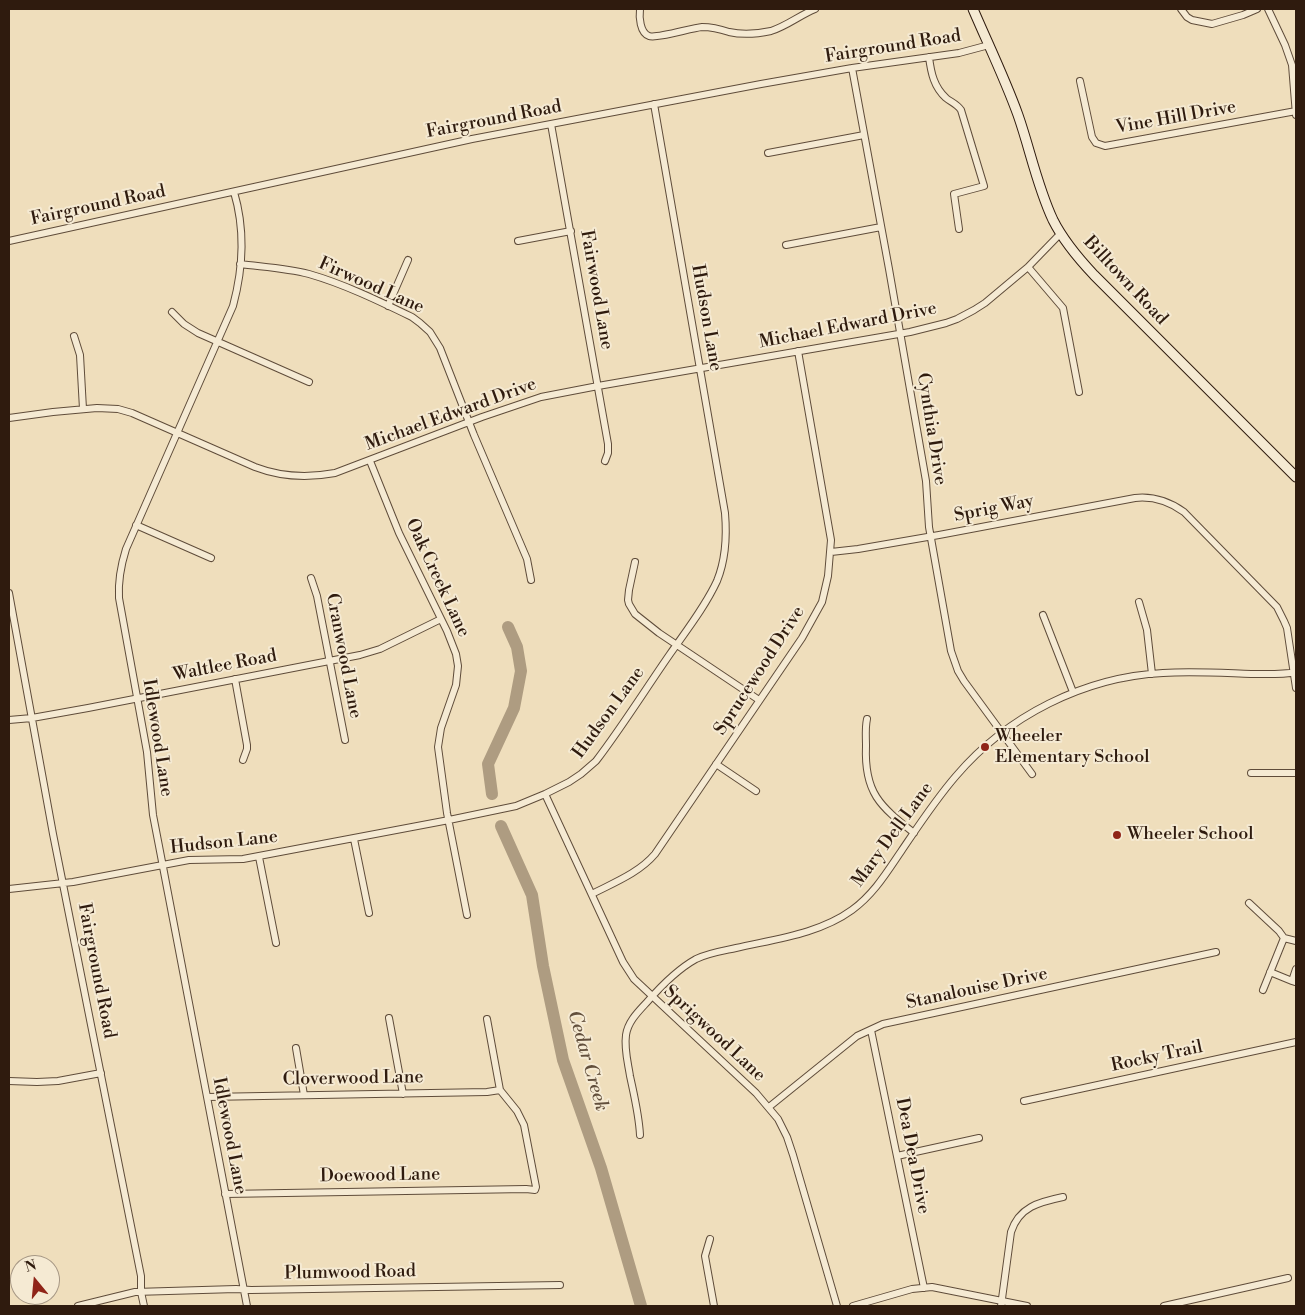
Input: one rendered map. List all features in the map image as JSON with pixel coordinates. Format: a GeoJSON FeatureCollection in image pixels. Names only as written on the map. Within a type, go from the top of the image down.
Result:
{"type":"FeatureCollection","features":[{"type":"Feature","properties":{"kind":"main road","name":"Billtown Road"},"geometry":{"type":"LineString","coordinates":[[974,9],[1018,115],[1048,209],[1072,250],[1094,275],[1296,477]]}},
{"type":"Feature","properties":{"kind":"street"},"geometry":{"type":"LineString","coordinates":[[640,9],[642,29],[644,33],[652,37],[701,27],[743,34],[758,33],[781,27],[816,9]]}},
{"type":"Feature","properties":{"kind":"street"},"geometry":{"type":"LineString","coordinates":[[1180,9],[1192,20],[1212,24],[1257,9]]}},
{"type":"Feature","properties":{"kind":"street"},"geometry":{"type":"LineString","coordinates":[[1268,9],[1286,45],[1292,65],[1296,113]]}},
{"type":"Feature","properties":{"kind":"street","name":"Fairground Road"},"geometry":{"type":"LineString","coordinates":[[9,241],[472,139],[852,68],[959,53],[989,45]]}},
{"type":"Feature","properties":{"kind":"street"},"geometry":{"type":"LineString","coordinates":[[929,57],[931,74],[939,90],[962,110],[984,186],[954,194],[959,230]]}},
{"type":"Feature","properties":{"kind":"street","name":"Cynthia Drive"},"geometry":{"type":"LineString","coordinates":[[852,68],[926,481],[930,536],[953,660],[964,681],[1032,774]]}},
{"type":"Feature","properties":{"kind":"street","name":"Vine Hill Drive"},"geometry":{"type":"LineString","coordinates":[[1080,81],[1092,137],[1096,143],[1105,146],[1296,113]]}},
{"type":"Feature","properties":{"kind":"street","name":"Hudson Lane"},"geometry":{"type":"LineString","coordinates":[[9,889],[64,883],[189,860],[230,860],[259,857],[516,806],[545,794],[575,778],[596,761],[698,613],[717,580],[724,559],[726,543],[725,513],[654,104]]}},
{"type":"Feature","properties":{"kind":"street","name":"Fairwood Lane"},"geometry":{"type":"LineString","coordinates":[[551,124],[608,448],[604,461]]}},
{"type":"Feature","properties":{"kind":"street"},"geometry":{"type":"LineString","coordinates":[[768,153],[864,135]]}},
{"type":"Feature","properties":{"kind":"street","name":"Idlewood Lane"},"geometry":{"type":"LineString","coordinates":[[234,192],[242,226],[238,288],[233,306],[136,525],[122,561],[118,590],[147,752],[154,814],[163,864],[247,1306]]}},
{"type":"Feature","properties":{"kind":"street"},"geometry":{"type":"LineString","coordinates":[[786,244],[881,227]]}},
{"type":"Feature","properties":{"kind":"street"},"geometry":{"type":"LineString","coordinates":[[518,240],[571,231]]}},
{"type":"Feature","properties":{"kind":"street","name":"Michael Edward Drive"},"geometry":{"type":"LineString","coordinates":[[9,418],[83,409],[118,409],[132,413],[255,467],[273,473],[299,477],[336,474],[470,422],[541,397],[900,334],[946,324],[968,314],[985,303],[1028,267],[1061,233]]}},
{"type":"Feature","properties":{"kind":"street"},"geometry":{"type":"LineString","coordinates":[[388,306],[408,260]]}},
{"type":"Feature","properties":{"kind":"street","name":"Firwood Lane"},"geometry":{"type":"LineString","coordinates":[[240,264],[309,274],[388,306],[420,323],[430,332],[440,348],[526,559],[531,580]]}},
{"type":"Feature","properties":{"kind":"street"},"geometry":{"type":"LineString","coordinates":[[1028,267],[1063,308],[1079,392]]}},
{"type":"Feature","properties":{"kind":"street"},"geometry":{"type":"LineString","coordinates":[[172,312],[184,324],[198,333],[309,382]]}},
{"type":"Feature","properties":{"kind":"street"},"geometry":{"type":"LineString","coordinates":[[74,336],[80,355],[83,409]]}},
{"type":"Feature","properties":{"kind":"street","name":"Sprucewood Drive"},"geometry":{"type":"LineString","coordinates":[[592,894],[635,871],[649,860],[802,638],[822,602],[828,576],[832,540],[798,352]]}},
{"type":"Feature","properties":{"kind":"street","name":"Oak Creek Lane"},"geometry":{"type":"LineString","coordinates":[[370,461],[399,533],[456,654],[458,666],[456,685],[440,728],[438,747],[449,820],[467,915]]}},
{"type":"Feature","properties":{"kind":"street","name":"Sprig Way"},"geometry":{"type":"LineString","coordinates":[[831,552],[858,549],[1135,498],[1145,497],[1163,501],[1184,512],[1277,607],[1287,628],[1295,672]]}},
{"type":"Feature","properties":{"kind":"street"},"geometry":{"type":"LineString","coordinates":[[136,525],[211,558]]}},
{"type":"Feature","properties":{"kind":"street"},"geometry":{"type":"LineString","coordinates":[[635,562],[629,590],[629,604],[632,610],[641,620],[676,645],[759,700]]}},
{"type":"Feature","properties":{"kind":"street","name":"Cranwood Lane"},"geometry":{"type":"LineString","coordinates":[[311,578],[317,596],[345,740]]}},
{"type":"Feature","properties":{"kind":"street","name":"Fairground Road"},"geometry":{"type":"LineString","coordinates":[[9,593],[52,825],[141,1276],[141,1292],[144,1306]]}},
{"type":"Feature","properties":{"kind":"street"},"geometry":{"type":"LineString","coordinates":[[1139,602],[1146,630],[1152,674]]}},
{"type":"Feature","properties":{"kind":"street"},"geometry":{"type":"LineString","coordinates":[[1043,615],[1073,692]]}},
{"type":"Feature","properties":{"kind":"street","name":"Waltlee Road"},"geometry":{"type":"LineString","coordinates":[[9,720],[32,718],[360,655],[380,648],[441,619]]}},
{"type":"Feature","properties":{"kind":"street"},"geometry":{"type":"LineString","coordinates":[[1295,672],[1296,688]]}},
{"type":"Feature","properties":{"kind":"street","name":"Mary Dell Lane"},"geometry":{"type":"LineString","coordinates":[[640,1135],[627,1059],[626,1042],[628,1027],[652,997],[669,979],[698,958],[818,928],[841,918],[863,902],[877,887],[954,778],[1002,732],[1034,711],[1073,692],[1118,679],[1164,673],[1271,674],[1295,672]]}},
{"type":"Feature","properties":{"kind":"street"},"geometry":{"type":"LineString","coordinates":[[234,679],[247,745],[243,760]]}},
{"type":"Feature","properties":{"kind":"street"},"geometry":{"type":"LineString","coordinates":[[867,719],[866,765],[870,786],[880,803],[914,833]]}},
{"type":"Feature","properties":{"kind":"street"},"geometry":{"type":"LineString","coordinates":[[716,764],[756,790]]}},
{"type":"Feature","properties":{"kind":"street"},"geometry":{"type":"LineString","coordinates":[[1251,773],[1296,773]]}},
{"type":"Feature","properties":{"kind":"street","name":"Sprigwood Lane"},"geometry":{"type":"LineString","coordinates":[[545,794],[626,967],[634,979],[756,1093],[778,1119],[787,1137],[837,1306]]}},
{"type":"Feature","properties":{"kind":"street"},"geometry":{"type":"LineString","coordinates":[[354,839],[368,913]]}},
{"type":"Feature","properties":{"kind":"street"},"geometry":{"type":"LineString","coordinates":[[259,857],[276,943]]}},
{"type":"Feature","properties":{"kind":"street"},"geometry":{"type":"LineString","coordinates":[[1249,903],[1284,938],[1296,941]]}},
{"type":"Feature","properties":{"kind":"street"},"geometry":{"type":"LineString","coordinates":[[1263,990],[1284,938]]}},
{"type":"Feature","properties":{"kind":"street","name":"Stanalouise Drive"},"geometry":{"type":"LineString","coordinates":[[769,1107],[858,1036],[883,1024],[1216,952]]}},
{"type":"Feature","properties":{"kind":"street"},"geometry":{"type":"LineString","coordinates":[[1270,972],[1294,982],[1296,969]]}},
{"type":"Feature","properties":{"kind":"street"},"geometry":{"type":"LineString","coordinates":[[389,1018],[403,1094]]}},
{"type":"Feature","properties":{"kind":"street"},"geometry":{"type":"LineString","coordinates":[[487,1019],[500,1090]]}},
{"type":"Feature","properties":{"kind":"street","name":"Dea Dea Drive"},"geometry":{"type":"LineString","coordinates":[[871,1030],[924,1288]]}},
{"type":"Feature","properties":{"kind":"street","name":"Rocky Trail"},"geometry":{"type":"LineString","coordinates":[[1024,1101],[1296,1042]]}},
{"type":"Feature","properties":{"kind":"street"},"geometry":{"type":"LineString","coordinates":[[296,1048],[304,1095]]}},
{"type":"Feature","properties":{"kind":"street"},"geometry":{"type":"LineString","coordinates":[[9,1081],[58,1081],[101,1073]]}},
{"type":"Feature","properties":{"kind":"street","name":"Cloverwood Lane"},"geometry":{"type":"LineString","coordinates":[[207,1097],[487,1092],[500,1090]]}},
{"type":"Feature","properties":{"kind":"street","name":"Doewood Lane"},"geometry":{"type":"LineString","coordinates":[[225,1194],[535,1190],[522,1120],[500,1090]]}},
{"type":"Feature","properties":{"kind":"street"},"geometry":{"type":"LineString","coordinates":[[897,1156],[979,1138]]}},
{"type":"Feature","properties":{"kind":"street"},"geometry":{"type":"LineString","coordinates":[[1001,1304],[1011,1232],[1016,1221],[1024,1212],[1036,1204],[1062,1197]]}},
{"type":"Feature","properties":{"kind":"street"},"geometry":{"type":"LineString","coordinates":[[710,1239],[705,1256],[714,1306]]}},
{"type":"Feature","properties":{"kind":"street"},"geometry":{"type":"LineString","coordinates":[[1164,1306],[1288,1278]]}},
{"type":"Feature","properties":{"kind":"street","name":"Plumwood Road"},"geometry":{"type":"LineString","coordinates":[[141,1292],[560,1285]]}},
{"type":"Feature","properties":{"kind":"street"},"geometry":{"type":"LineString","coordinates":[[853,1306],[912,1289],[924,1288],[932,1288],[1001,1304],[1027,1306]]}},
{"type":"Feature","properties":{"kind":"street"},"geometry":{"type":"LineString","coordinates":[[78,1306],[141,1292]]}},
{"type":"Feature","properties":{"kind":"waterway","name":"Cedar Creek"},"geometry":{"type":"LineString","coordinates":[[492,794],[488,764],[514,708],[521,671],[517,647],[508,627]]}},
{"type":"Feature","properties":{"kind":"waterway","name":"Cedar Creek"},"geometry":{"type":"LineString","coordinates":[[501,826],[532,895],[543,966],[563,1060],[601,1168],[641,1306]]}},
{"type":"Feature","properties":{"kind":"place","name":"Wheeler Elementary School"},"geometry":{"type":"Point","coordinates":[985,747]}},
{"type":"Feature","properties":{"kind":"place","name":"Wheeler School"},"geometry":{"type":"Point","coordinates":[1117,835]}}]}
